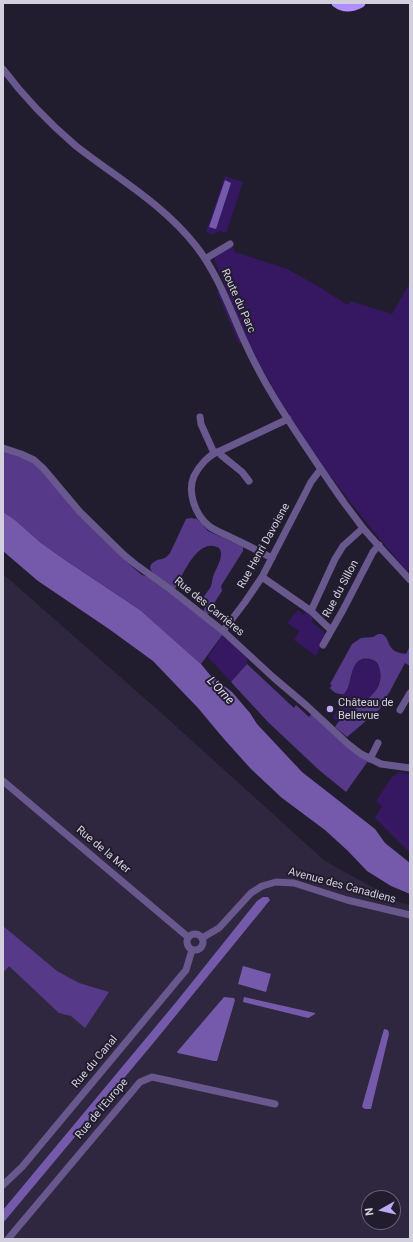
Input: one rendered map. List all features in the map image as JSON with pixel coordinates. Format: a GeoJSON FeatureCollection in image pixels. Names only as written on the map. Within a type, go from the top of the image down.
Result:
{"type":"FeatureCollection","features":[{"type":"Feature","properties":{"kind":"main road"},"geometry":{"type":"LineString","coordinates":[[336,3],[344,7],[350,7],[361,3]]}},
{"type":"Feature","properties":{"kind":"street","name":"Route du Parc"},"geometry":{"type":"LineString","coordinates":[[3,69],[22,93],[76,146],[162,210],[179,226],[205,259],[216,277],[242,338],[256,366],[320,470],[362,528],[410,580]]}},
{"type":"Feature","properties":{"kind":"street"},"geometry":{"type":"LineString","coordinates":[[205,259],[230,244]]}},
{"type":"Feature","properties":{"kind":"street"},"geometry":{"type":"LineString","coordinates":[[200,417],[201,424],[217,452],[242,472],[249,481]]}},
{"type":"Feature","properties":{"kind":"street"},"geometry":{"type":"LineString","coordinates":[[272,558],[209,526],[198,514],[194,505],[192,496],[192,481],[200,466],[217,452],[288,419]]}},
{"type":"Feature","properties":{"kind":"street","name":"Rue des Carrières"},"geometry":{"type":"LineString","coordinates":[[3,448],[34,460],[43,468],[80,512],[124,555],[170,588],[223,631],[274,678],[308,706],[348,744],[361,754],[381,764],[410,768]]}},
{"type":"Feature","properties":{"kind":"street","name":"Rue Henri Davoisne"},"geometry":{"type":"LineString","coordinates":[[223,631],[262,577],[311,482],[320,470]]}},
{"type":"Feature","properties":{"kind":"street"},"geometry":{"type":"LineString","coordinates":[[311,611],[334,559],[343,546],[362,528]]}},
{"type":"Feature","properties":{"kind":"street","name":"Rue du Sillon"},"geometry":{"type":"LineString","coordinates":[[323,645],[373,552],[379,545]]}},
{"type":"Feature","properties":{"kind":"street"},"geometry":{"type":"LineString","coordinates":[[262,577],[311,611],[331,630]]}},
{"type":"Feature","properties":{"kind":"street"},"geometry":{"type":"LineString","coordinates":[[400,710],[410,693]]}},
{"type":"Feature","properties":{"kind":"street"},"geometry":{"type":"LineString","coordinates":[[370,759],[378,743]]}},
{"type":"Feature","properties":{"kind":"street","name":"Rue de la Mer"},"geometry":{"type":"LineString","coordinates":[[3,781],[188,937]]}},
{"type":"Feature","properties":{"kind":"street","name":"Avenue des Canadiens"},"geometry":{"type":"LineString","coordinates":[[202,938],[219,928],[251,893],[268,884],[281,881],[294,882],[347,900],[410,915]]}},
{"type":"Feature","properties":{"kind":"street"},"geometry":{"type":"LineString","coordinates":[[199,934],[202,938],[203,944],[200,948],[195,950],[192,950],[187,944],[187,939],[190,935],[199,934]]}},
{"type":"Feature","properties":{"kind":"street","name":"Rue du Canal"},"geometry":{"type":"LineString","coordinates":[[4,1184],[22,1167],[186,970],[192,950]]}},
{"type":"Feature","properties":{"kind":"street","name":"Rue de l'Europe"},"geometry":{"type":"LineString","coordinates":[[8,1239],[140,1082],[152,1077],[171,1080],[275,1104]]}},
{"type":"Feature","properties":{"kind":"shaded area"},"geometry":{"type":"Polygon","coordinates":[[[225,176],[243,182],[226,233],[220,231],[212,235],[206,232],[225,176]]]}},
{"type":"Feature","properties":{"kind":"shaded area"},"geometry":{"type":"Polygon","coordinates":[[[232,246],[235,252],[287,269],[348,305],[350,301],[392,314],[408,286],[410,287],[410,568],[407,571],[357,511],[315,454],[279,398],[246,340],[239,344],[217,292],[225,285],[215,261],[215,257],[232,246]]]}},
{"type":"Feature","properties":{"kind":"shaded area"},"geometry":{"type":"Polygon","coordinates":[[[4,451],[36,465],[130,565],[142,575],[164,587],[223,634],[201,664],[140,610],[41,543],[15,520],[3,512],[4,451]]]}},
{"type":"Feature","properties":{"kind":"shaded area"},"geometry":{"type":"Polygon","coordinates":[[[186,519],[197,519],[208,531],[243,547],[243,551],[221,586],[222,591],[210,613],[206,615],[203,612],[206,605],[203,600],[211,586],[221,557],[219,548],[210,546],[203,548],[197,553],[186,568],[175,589],[157,577],[151,569],[151,565],[154,562],[166,558],[170,553],[186,519]]]}},
{"type":"Feature","properties":{"kind":"shaded area"},"geometry":{"type":"Polygon","coordinates":[[[3,574],[158,710],[325,861],[401,903],[410,905],[410,1239],[3,1239],[3,574]]]}},
{"type":"Feature","properties":{"kind":"shaded area"},"geometry":{"type":"Polygon","coordinates":[[[298,610],[304,615],[306,611],[313,617],[312,622],[326,634],[316,656],[294,640],[299,631],[287,623],[298,610]]]}},
{"type":"Feature","properties":{"kind":"shaded area"},"geometry":{"type":"Polygon","coordinates":[[[223,634],[247,658],[247,664],[231,682],[208,657],[223,634]]]}},
{"type":"Feature","properties":{"kind":"shaded area"},"geometry":{"type":"Polygon","coordinates":[[[378,634],[382,634],[386,637],[391,647],[395,651],[406,654],[410,646],[410,666],[405,663],[389,693],[383,700],[380,709],[347,737],[335,727],[341,720],[373,694],[378,687],[380,678],[378,665],[370,659],[358,661],[352,671],[349,684],[344,694],[338,694],[335,692],[330,688],[332,685],[330,684],[352,644],[361,638],[373,637],[378,634]]]}},
{"type":"Feature","properties":{"kind":"shaded area"},"geometry":{"type":"Polygon","coordinates":[[[365,659],[377,663],[380,671],[380,680],[377,688],[366,701],[338,722],[333,716],[343,702],[340,695],[344,694],[356,664],[365,659]]]}},
{"type":"Feature","properties":{"kind":"shaded area"},"geometry":{"type":"Polygon","coordinates":[[[247,664],[294,708],[296,705],[309,717],[313,713],[368,761],[346,792],[319,770],[268,722],[231,682],[247,664]]]}},
{"type":"Feature","properties":{"kind":"shaded area"},"geometry":{"type":"Polygon","coordinates":[[[399,772],[410,775],[410,853],[375,818],[382,806],[376,801],[392,777],[399,772]]]}},
{"type":"Feature","properties":{"kind":"shaded area"},"geometry":{"type":"Polygon","coordinates":[[[3,926],[57,971],[79,983],[109,992],[85,1028],[71,1016],[59,1013],[9,966],[3,973],[3,926]]]}},
{"type":"Feature","properties":{"kind":"water"},"geometry":{"type":"Polygon","coordinates":[[[225,180],[231,183],[216,229],[209,227],[225,180]]]}},
{"type":"Feature","properties":{"kind":"water","name":"L'Orne"},"geometry":{"type":"Polygon","coordinates":[[[3,512],[15,520],[41,543],[140,610],[201,664],[210,675],[232,692],[250,713],[257,724],[302,772],[375,829],[385,843],[410,863],[410,894],[391,886],[367,871],[325,830],[282,798],[251,769],[198,708],[153,661],[38,581],[3,551],[3,512]]]}},
{"type":"Feature","properties":{"kind":"water"},"geometry":{"type":"Polygon","coordinates":[[[263,897],[268,897],[270,900],[3,1223],[3,1210],[177,1001],[257,901],[263,897]]]}},
{"type":"Feature","properties":{"kind":"water"},"geometry":{"type":"Polygon","coordinates":[[[243,966],[271,974],[266,992],[238,984],[243,966]]]}},
{"type":"Feature","properties":{"kind":"water"},"geometry":{"type":"Polygon","coordinates":[[[224,997],[234,998],[235,1000],[217,1061],[178,1053],[177,1052],[224,997]]]}},
{"type":"Feature","properties":{"kind":"water"},"geometry":{"type":"Polygon","coordinates":[[[244,997],[315,1014],[308,1018],[243,1002],[244,997]]]}},
{"type":"Feature","properties":{"kind":"water"},"geometry":{"type":"Polygon","coordinates":[[[384,1029],[388,1030],[389,1034],[371,1109],[365,1109],[362,1107],[384,1029]]]}},
{"type":"Feature","properties":{"kind":"place","name":"Château de Bellevue"},"geometry":{"type":"Point","coordinates":[330,709]}}]}
